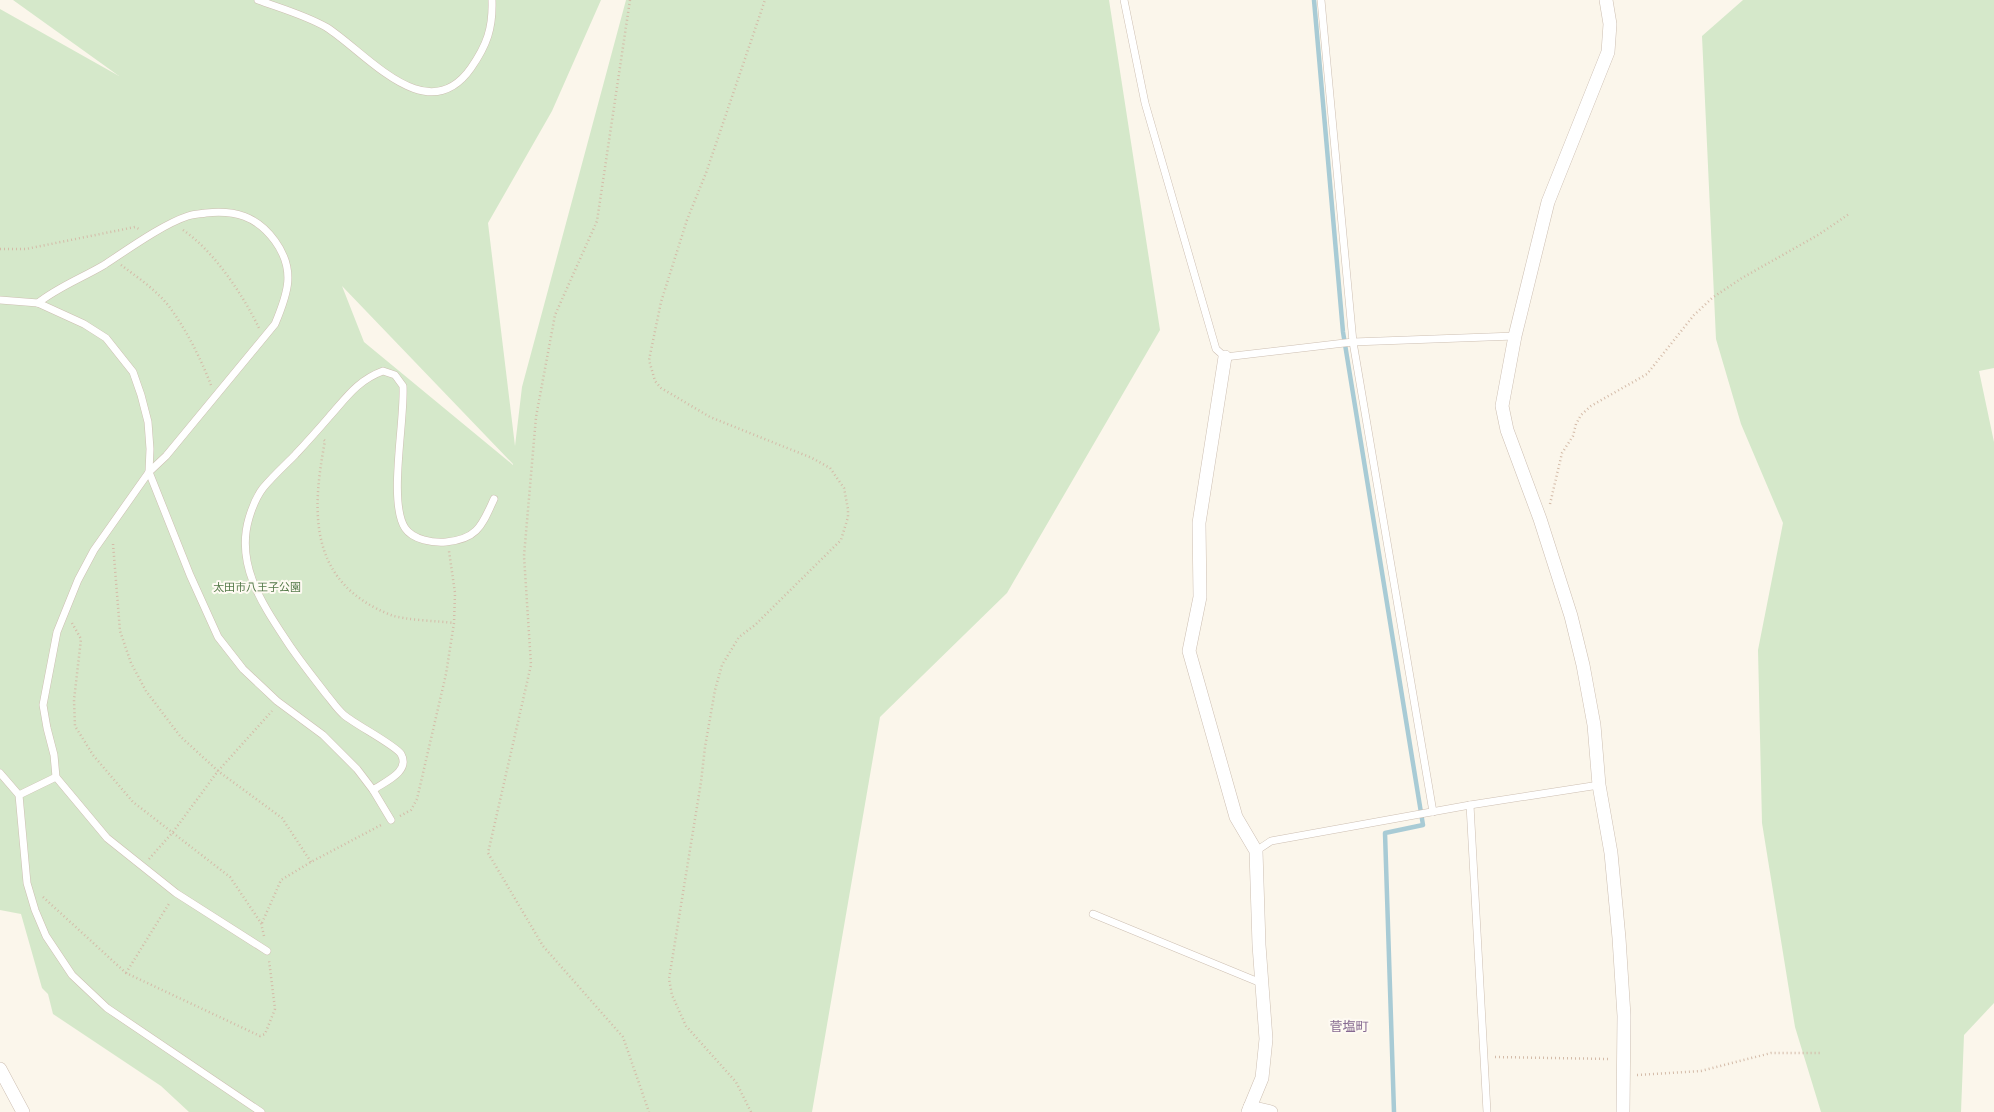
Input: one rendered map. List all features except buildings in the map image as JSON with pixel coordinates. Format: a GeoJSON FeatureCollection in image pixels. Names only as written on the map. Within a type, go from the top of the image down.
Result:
{"type":"FeatureCollection","features":[{"type":"Feature","properties":{"kind":"street"},"geometry":{"type":"LineString","coordinates":[[1606,0],[1610,24],[1608,52],[1548,202],[1515,336],[1502,406],[1507,430],[1540,519],[1579,642],[1594,725],[1599,784],[1611,853],[1622,980],[1624,1059],[1623,1112]]}},
{"type":"Feature","properties":{"kind":"street"},"geometry":{"type":"LineString","coordinates":[[1225,357],[1199,523],[1200,597],[1189,651],[1236,817],[1256,851],[1261,983],[1264,1001],[1266,1039],[1262,1078],[1249,1109],[1271,1112]]}},
{"type":"Feature","properties":{"kind":"street"},"geometry":{"type":"LineString","coordinates":[[0,1069],[23,1112]]}},
{"type":"Feature","properties":{"kind":"lane"},"geometry":{"type":"LineString","coordinates":[[258,0],[310,19],[326,28],[399,82],[428,92],[439,92],[463,79],[482,53],[493,15],[492,0]]}},
{"type":"Feature","properties":{"kind":"lane"},"geometry":{"type":"LineString","coordinates":[[1124,0],[1147,111],[1216,349],[1225,357],[1353,342],[1515,336]]}},
{"type":"Feature","properties":{"kind":"lane"},"geometry":{"type":"LineString","coordinates":[[1321,0],[1353,342],[1433,812]]}},
{"type":"Feature","properties":{"kind":"lane"},"geometry":{"type":"LineString","coordinates":[[38,303],[54,290],[80,279],[173,223],[188,216],[222,211],[245,215],[267,230],[282,250],[288,273],[287,298],[275,324],[166,456],[149,472],[111,528],[94,550],[78,580],[57,632],[44,705],[47,728],[54,755],[56,777],[107,838],[176,893],[267,951]]}},
{"type":"Feature","properties":{"kind":"lane"},"geometry":{"type":"LineString","coordinates":[[0,300],[38,303],[84,324],[106,338],[133,372],[141,394],[148,422],[150,449],[149,472],[190,574],[218,637],[243,669],[277,701],[323,735],[357,769],[373,790],[391,820]]}},
{"type":"Feature","properties":{"kind":"lane"},"geometry":{"type":"LineString","coordinates":[[373,790],[400,772],[403,763],[401,754],[394,748],[359,727],[342,714],[302,664],[255,588],[248,569],[244,549],[246,528],[253,506],[263,489],[316,433],[352,389],[370,375],[383,371],[395,375],[403,386],[397,493],[398,511],[405,528],[420,540],[442,542],[458,541],[473,535],[482,526],[494,499]]}},
{"type":"Feature","properties":{"kind":"lane"},"geometry":{"type":"LineString","coordinates":[[0,773],[19,795],[27,883],[35,910],[46,936],[72,975],[107,1008],[261,1112]]}},
{"type":"Feature","properties":{"kind":"lane"},"geometry":{"type":"LineString","coordinates":[[19,795],[56,777]]}},
{"type":"Feature","properties":{"kind":"lane"},"geometry":{"type":"LineString","coordinates":[[1256,851],[1271,841],[1470,805],[1599,784]]}},
{"type":"Feature","properties":{"kind":"lane"},"geometry":{"type":"LineString","coordinates":[[1470,805],[1486,1112]]}},
{"type":"Feature","properties":{"kind":"lane"},"geometry":{"type":"LineString","coordinates":[[1093,914],[1261,983]]}},
{"type":"Feature","properties":{"kind":"path"},"geometry":{"type":"LineString","coordinates":[[630,0],[597,220],[555,315],[536,416],[524,556],[531,665],[488,853],[543,946],[623,1037],[649,1112]]}},
{"type":"Feature","properties":{"kind":"path"},"geometry":{"type":"LineString","coordinates":[[751,1112],[736,1082],[686,1026],[679,1014],[672,995],[669,979],[672,955],[701,782],[705,747],[715,690],[722,664],[739,637],[755,625],[841,540],[848,517],[847,499],[837,476],[830,468],[812,458],[710,417],[662,388],[655,381],[649,360],[661,302],[669,274],[687,220],[706,173],[765,0]]}},
{"type":"Feature","properties":{"kind":"path"},"geometry":{"type":"LineString","coordinates":[[1540,519],[1549,511],[1562,453],[1573,436],[1576,424],[1581,414],[1591,406],[1647,374],[1694,315],[1712,298],[1742,278],[1818,235],[1849,214]]}},
{"type":"Feature","properties":{"kind":"path"},"geometry":{"type":"LineString","coordinates":[[173,223],[189,234],[210,254],[248,306],[263,338]]}},
{"type":"Feature","properties":{"kind":"path"},"geometry":{"type":"LineString","coordinates":[[0,249],[26,249],[135,227],[151,236]]}},
{"type":"Feature","properties":{"kind":"path"},"geometry":{"type":"LineString","coordinates":[[112,259],[144,282],[167,304],[201,360],[215,396]]}},
{"type":"Feature","properties":{"kind":"path"},"geometry":{"type":"LineString","coordinates":[[316,433],[325,441],[317,487],[317,511],[320,537],[326,559],[337,577],[353,592],[374,607],[392,616],[454,623]]}},
{"type":"Feature","properties":{"kind":"path"},"geometry":{"type":"LineString","coordinates":[[111,528],[120,631],[131,663],[146,691],[180,736],[218,771],[282,818],[311,862]]}},
{"type":"Feature","properties":{"kind":"path"},"geometry":{"type":"LineString","coordinates":[[65,610],[81,639],[74,700],[75,726],[93,755],[133,802],[230,877],[261,923],[281,880],[311,862],[411,810],[417,800],[446,674],[454,623],[455,593],[451,564]]}},
{"type":"Feature","properties":{"kind":"path"},"geometry":{"type":"LineString","coordinates":[[154,855],[218,771],[265,720]]}},
{"type":"Feature","properties":{"kind":"path"},"geometry":{"type":"LineString","coordinates":[[27,883],[126,973],[260,1036],[265,1034],[275,1009],[271,968]]}},
{"type":"Feature","properties":{"kind":"path"},"geometry":{"type":"LineString","coordinates":[[126,973],[176,893]]}},
{"type":"Feature","properties":{"kind":"path"},"geometry":{"type":"LineString","coordinates":[[1624,1076],[1700,1071],[1771,1054],[1821,1053]]}},
{"type":"Feature","properties":{"kind":"path"},"geometry":{"type":"LineString","coordinates":[[1484,1056],[1624,1059]]}},
{"type":"Feature","properties":{"kind":"green space","name":"太田市八王子公園"},"geometry":{"type":"Polygon","coordinates":[[[13,0],[601,0],[552,111],[488,223],[515,446],[522,387],[626,0],[1109,0],[1160,330],[1007,593],[880,717],[812,1112],[189,1112],[161,1086],[53,1014],[48,994],[42,988],[21,914],[0,910],[0,9],[119,76],[13,0]],[[342,286],[364,342],[513,464],[342,286]]]}},
{"type":"Feature","properties":{"kind":"green space"},"geometry":{"type":"Polygon","coordinates":[[[1743,0],[1994,0],[1994,368],[1979,371],[1994,442],[1994,1003],[1964,1035],[1961,1112],[1821,1112],[1795,1027],[1762,823],[1758,650],[1783,523],[1741,424],[1716,339],[1702,36],[1743,0]]]}},
{"type":"Feature","properties":{"kind":"waterway"},"geometry":{"type":"LineString","coordinates":[[1314,0],[1343,332],[1423,825],[1385,833],[1394,1112]]}},
{"type":"Feature","properties":{"kind":"district","name":"菅塩町"},"geometry":{"type":"Point","coordinates":[1349,1026]}}]}
